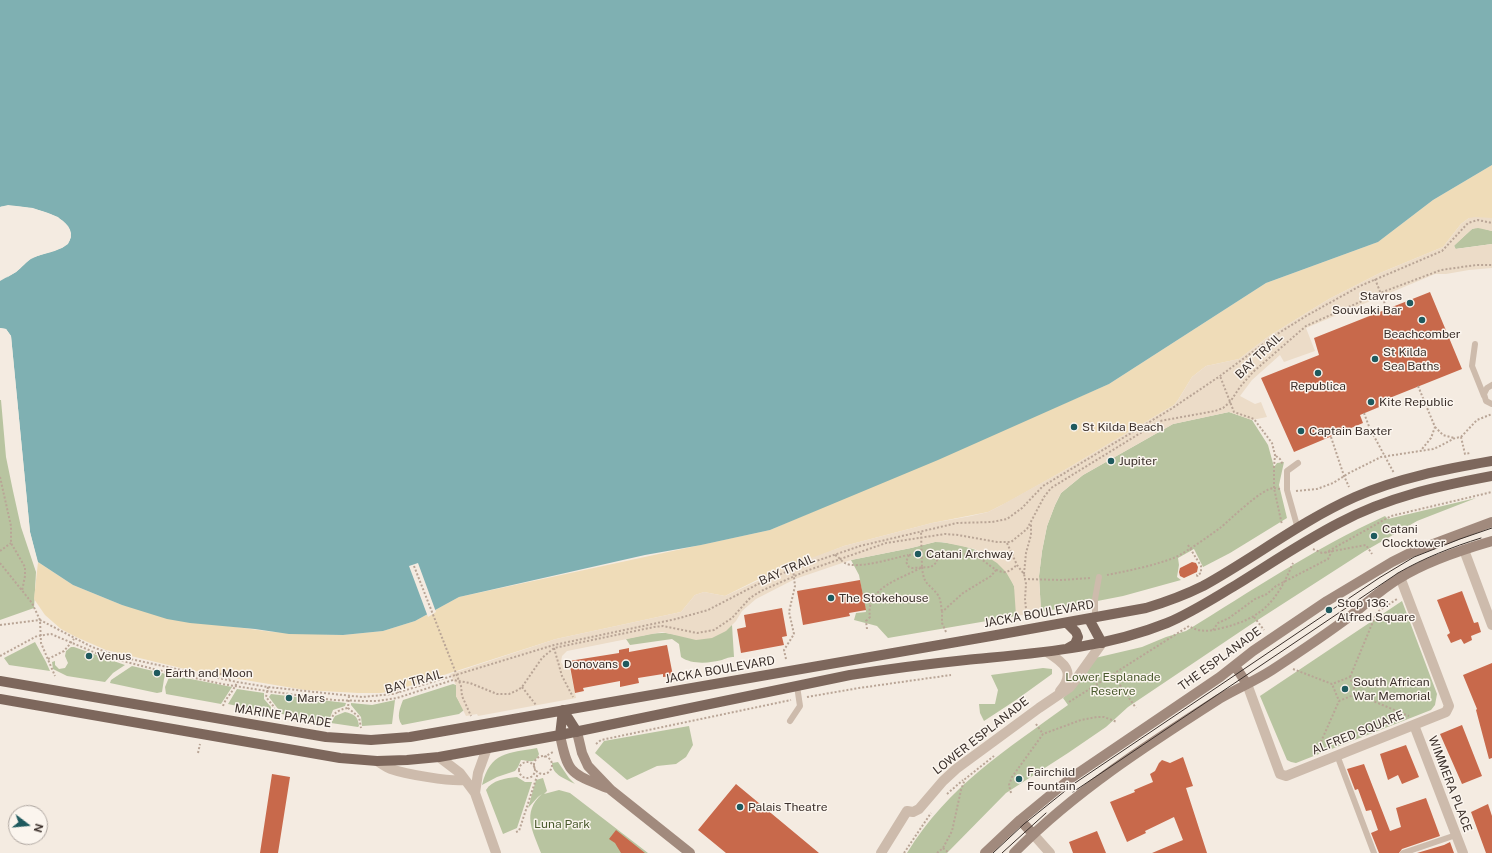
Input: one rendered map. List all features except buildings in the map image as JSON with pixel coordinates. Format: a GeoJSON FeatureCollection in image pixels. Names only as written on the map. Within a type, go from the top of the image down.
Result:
{"type":"FeatureCollection","features":[{"type":"Feature","properties":{"kind":"main road","name":"JACKA BOULEVARD"},"geometry":{"type":"LineString","coordinates":[[563,710],[1028,630],[1146,608],[1187,594],[1203,586],[1287,535],[1354,497],[1399,481],[1492,461]]}},
{"type":"Feature","properties":{"kind":"main road"},"geometry":{"type":"LineString","coordinates":[[0,699],[340,758],[377,761],[439,757],[577,732],[850,675],[898,668],[1047,652],[1102,643],[1133,636],[1169,622],[1210,601],[1312,538],[1360,512],[1392,499],[1429,488],[1492,476]]}},
{"type":"Feature","properties":{"kind":"main road"},"geometry":{"type":"LineString","coordinates":[[1092,618],[1102,643]]}},
{"type":"Feature","properties":{"kind":"main road"},"geometry":{"type":"LineString","coordinates":[[1066,649],[1075,644],[1078,638],[1077,634],[1068,623]]}},
{"type":"Feature","properties":{"kind":"main road","name":"MARINE PARADE"},"geometry":{"type":"LineString","coordinates":[[0,681],[272,728],[351,740],[394,739],[563,710]]}},
{"type":"Feature","properties":{"kind":"main road"},"geometry":{"type":"LineString","coordinates":[[563,710],[577,732]]}},
{"type":"Feature","properties":{"kind":"main road"},"geometry":{"type":"LineString","coordinates":[[560,735],[563,710]]}},
{"type":"Feature","properties":{"kind":"street","name":"THE ESPLANADE"},"geometry":{"type":"LineString","coordinates":[[985,853],[1020,820],[1077,774],[1321,605],[1392,562],[1412,552],[1492,522]]}},
{"type":"Feature","properties":{"kind":"street"},"geometry":{"type":"LineString","coordinates":[[1458,534],[1492,624]]}},
{"type":"Feature","properties":{"kind":"street"},"geometry":{"type":"LineString","coordinates":[[1014,853],[1056,812],[1104,776],[1219,699],[1271,670],[1340,624],[1386,587],[1419,568],[1464,550],[1492,541]]}},
{"type":"Feature","properties":{"kind":"street"},"geometry":{"type":"LineString","coordinates":[[1392,562],[1400,578]]}},
{"type":"Feature","properties":{"kind":"street","name":"ALFRED SQUARE"},"geometry":{"type":"LineString","coordinates":[[1247,684],[1280,774],[1286,776],[1446,712],[1449,706],[1400,578]]}},
{"type":"Feature","properties":{"kind":"street","name":"LOWER ESPLANADE"},"geometry":{"type":"LineString","coordinates":[[881,853],[907,811],[913,812],[919,809],[943,781],[956,769],[1070,687],[1102,643]]}},
{"type":"Feature","properties":{"kind":"street","name":"LOWER ESPLANADE"},"geometry":{"type":"LineString","coordinates":[[1047,652],[1063,663],[1067,669],[1066,682],[1063,689],[1056,696]]}},
{"type":"Feature","properties":{"kind":"street"},"geometry":{"type":"LineString","coordinates":[[1235,666],[1247,684]]}},
{"type":"Feature","properties":{"kind":"street","name":"WIMMERA PLACE"},"geometry":{"type":"LineString","coordinates":[[1414,725],[1463,853]]}},
{"type":"Feature","properties":{"kind":"street"},"geometry":{"type":"LineString","coordinates":[[577,732],[585,762],[611,790],[690,853]]}},
{"type":"Feature","properties":{"kind":"street"},"geometry":{"type":"LineString","coordinates":[[560,735],[567,763],[574,773],[611,790]]}},
{"type":"Feature","properties":{"kind":"street"},"geometry":{"type":"LineString","coordinates":[[475,793],[478,773],[487,748]]}},
{"type":"Feature","properties":{"kind":"street"},"geometry":{"type":"LineString","coordinates":[[439,757],[456,770],[475,793],[496,853]]}},
{"type":"Feature","properties":{"kind":"street"},"geometry":{"type":"LineString","coordinates":[[377,761],[392,769],[406,773],[456,781],[465,780]]}},
{"type":"Feature","properties":{"kind":"street"},"geometry":{"type":"LineString","coordinates":[[1020,820],[1050,853]]}},
{"type":"Feature","properties":{"kind":"lane"},"geometry":{"type":"LineString","coordinates":[[1475,344],[1472,364],[1486,401],[1492,404]]}},
{"type":"Feature","properties":{"kind":"lane"},"geometry":{"type":"LineString","coordinates":[[1484,396],[1486,389],[1492,385]]}},
{"type":"Feature","properties":{"kind":"lane"},"geometry":{"type":"LineString","coordinates":[[1298,463],[1287,471],[1287,490],[1298,529]]}},
{"type":"Feature","properties":{"kind":"lane"},"geometry":{"type":"LineString","coordinates":[[1092,618],[1099,577]]}},
{"type":"Feature","properties":{"kind":"lane"},"geometry":{"type":"LineString","coordinates":[[790,721],[800,706],[797,686]]}},
{"type":"Feature","properties":{"kind":"lane"},"geometry":{"type":"LineString","coordinates":[[1337,756],[1374,853]]}},
{"type":"Feature","properties":{"kind":"lane"},"geometry":{"type":"LineString","coordinates":[[1403,853],[1456,835]]}},
{"type":"Feature","properties":{"kind":"path"},"geometry":{"type":"LineString","coordinates":[[0,625],[40,620],[74,639],[121,657],[237,682],[268,687],[349,696],[374,697],[398,693],[554,646],[620,630],[676,619],[708,610],[762,582],[793,569],[860,546],[957,523],[992,522],[1007,519],[1022,508],[1039,489],[1047,483],[1157,417],[1220,376],[1269,339],[1324,305],[1375,279],[1442,251],[1468,223],[1478,220],[1492,222]]}},
{"type":"Feature","properties":{"kind":"path","name":"BAY TRAIL"},"geometry":{"type":"LineString","coordinates":[[554,646],[663,626],[697,633],[714,630],[732,618],[746,602],[761,591],[794,576],[886,542],[945,534],[958,534],[1007,543],[1011,542],[1022,535],[1031,524],[1044,496],[1051,488],[1160,421],[1215,411],[1223,408],[1230,402],[1253,372],[1306,326],[1380,293],[1441,270],[1492,264]]}},
{"type":"Feature","properties":{"kind":"path"},"geometry":{"type":"LineString","coordinates":[[1375,279],[1387,309]]}},
{"type":"Feature","properties":{"kind":"path"},"geometry":{"type":"LineString","coordinates":[[1220,376],[1234,412],[1254,419],[1272,443],[1275,455],[1274,488],[1282,523],[1287,535]]}},
{"type":"Feature","properties":{"kind":"path"},"geometry":{"type":"LineString","coordinates":[[1418,386],[1434,427],[1443,435],[1461,438],[1477,420],[1492,414]]}},
{"type":"Feature","properties":{"kind":"path"},"geometry":{"type":"LineString","coordinates":[[1364,413],[1370,429],[1399,481]]}},
{"type":"Feature","properties":{"kind":"path"},"geometry":{"type":"LineString","coordinates":[[1157,417],[1160,421]]}},
{"type":"Feature","properties":{"kind":"path"},"geometry":{"type":"LineString","coordinates":[[1421,450],[1431,438],[1434,427]]}},
{"type":"Feature","properties":{"kind":"path"},"geometry":{"type":"LineString","coordinates":[[1331,437],[1344,476],[1354,497]]}},
{"type":"Feature","properties":{"kind":"path"},"geometry":{"type":"LineString","coordinates":[[1024,579],[1061,580],[1099,577],[1175,557],[1208,536],[1271,488],[1292,491],[1317,489],[1386,456],[1438,447],[1455,438]]}},
{"type":"Feature","properties":{"kind":"path"},"geometry":{"type":"LineString","coordinates":[[1461,438],[1465,454],[1472,452]]}},
{"type":"Feature","properties":{"kind":"path"},"geometry":{"type":"LineString","coordinates":[[0,477],[11,526],[11,543],[25,567],[22,591]]}},
{"type":"Feature","properties":{"kind":"path"},"geometry":{"type":"LineString","coordinates":[[1047,483],[1051,488]]}},
{"type":"Feature","properties":{"kind":"path"},"geometry":{"type":"LineString","coordinates":[[1325,552],[1390,516],[1492,492]]}},
{"type":"Feature","properties":{"kind":"path"},"geometry":{"type":"LineString","coordinates":[[1416,510],[1417,514]]}},
{"type":"Feature","properties":{"kind":"path"},"geometry":{"type":"LineString","coordinates":[[1028,630],[1026,584],[1024,574],[1026,553],[1031,535],[1031,524]]}},
{"type":"Feature","properties":{"kind":"path"},"geometry":{"type":"LineString","coordinates":[[921,531],[922,567],[924,579],[927,585],[938,596],[942,612],[942,623],[946,632]]}},
{"type":"Feature","properties":{"kind":"path"},"geometry":{"type":"LineString","coordinates":[[0,551],[11,543]]}},
{"type":"Feature","properties":{"kind":"path"},"geometry":{"type":"LineString","coordinates":[[1007,543],[1017,565],[1024,574]]}},
{"type":"Feature","properties":{"kind":"path"},"geometry":{"type":"LineString","coordinates":[[1314,550],[1318,552],[1325,552],[1366,545],[1372,554]]}},
{"type":"Feature","properties":{"kind":"path"},"geometry":{"type":"LineString","coordinates":[[1189,547],[1200,566],[1201,573],[1197,575]]}},
{"type":"Feature","properties":{"kind":"path"},"geometry":{"type":"LineString","coordinates":[[1213,630],[1218,623],[1228,618],[1255,599],[1267,594],[1274,588],[1325,561],[1330,557],[1332,551]]}},
{"type":"Feature","properties":{"kind":"path"},"geometry":{"type":"LineString","coordinates":[[835,555],[841,558],[845,563],[860,566],[909,555],[928,553],[949,553],[980,558],[996,570],[1006,572],[1017,565]]}},
{"type":"Feature","properties":{"kind":"path"},"geometry":{"type":"LineString","coordinates":[[909,555],[906,562],[909,567],[931,567],[937,562],[935,556],[928,553]]}},
{"type":"Feature","properties":{"kind":"path"},"geometry":{"type":"LineString","coordinates":[[0,563],[32,603],[40,620],[41,643],[55,676]]}},
{"type":"Feature","properties":{"kind":"path"},"geometry":{"type":"LineString","coordinates":[[1065,705],[1189,626],[1200,631],[1213,630],[1237,624],[1261,612],[1271,602],[1285,582],[1294,563]]}},
{"type":"Feature","properties":{"kind":"path"},"geometry":{"type":"LineString","coordinates":[[414,566],[461,686],[462,696],[475,726]]}},
{"type":"Feature","properties":{"kind":"path"},"geometry":{"type":"LineString","coordinates":[[867,629],[866,621],[870,617],[869,611],[877,591],[891,582],[922,567]]}},
{"type":"Feature","properties":{"kind":"path"},"geometry":{"type":"LineString","coordinates":[[786,659],[784,650],[794,634],[789,612],[796,586],[793,569]]}},
{"type":"Feature","properties":{"kind":"path"},"geometry":{"type":"LineString","coordinates":[[942,612],[963,593],[991,576],[996,570]]}},
{"type":"Feature","properties":{"kind":"path"},"geometry":{"type":"LineString","coordinates":[[1356,694],[1350,677],[1377,612],[1407,595]]}},
{"type":"Feature","properties":{"kind":"path"},"geometry":{"type":"LineString","coordinates":[[620,630],[621,634]]}},
{"type":"Feature","properties":{"kind":"path","name":"BAY TRAIL"},"geometry":{"type":"LineString","coordinates":[[40,635],[51,634],[70,643],[120,661],[158,670],[236,686],[349,701],[377,701],[390,699],[453,680],[474,684],[497,694],[513,693],[522,686]]}},
{"type":"Feature","properties":{"kind":"path"},"geometry":{"type":"LineString","coordinates":[[0,656],[40,635]]}},
{"type":"Feature","properties":{"kind":"path"},"geometry":{"type":"LineString","coordinates":[[48,659],[60,653],[74,639]]}},
{"type":"Feature","properties":{"kind":"path"},"geometry":{"type":"LineString","coordinates":[[537,706],[522,686],[542,658],[554,646]]}},
{"type":"Feature","properties":{"kind":"path"},"geometry":{"type":"LineString","coordinates":[[554,646],[562,676],[572,697],[576,696]]}},
{"type":"Feature","properties":{"kind":"path"},"geometry":{"type":"LineString","coordinates":[[1292,669],[1332,684],[1350,677]]}},
{"type":"Feature","properties":{"kind":"path"},"geometry":{"type":"LineString","coordinates":[[216,673],[230,676],[230,680]]}},
{"type":"Feature","properties":{"kind":"path"},"geometry":{"type":"LineString","coordinates":[[596,744],[601,740],[799,699],[859,688],[951,675]]}},
{"type":"Feature","properties":{"kind":"path"},"geometry":{"type":"LineString","coordinates":[[1113,675],[1136,708]]}},
{"type":"Feature","properties":{"kind":"path"},"geometry":{"type":"LineString","coordinates":[[223,706],[225,700],[236,686],[237,682]]}},
{"type":"Feature","properties":{"kind":"path"},"geometry":{"type":"LineString","coordinates":[[1332,684],[1339,701]]}},
{"type":"Feature","properties":{"kind":"path"},"geometry":{"type":"LineString","coordinates":[[268,687],[266,697],[274,707],[275,715]]}},
{"type":"Feature","properties":{"kind":"path"},"geometry":{"type":"LineString","coordinates":[[385,691],[398,688],[398,693]]}},
{"type":"Feature","properties":{"kind":"path"},"geometry":{"type":"LineString","coordinates":[[1316,753],[1339,701],[1356,694],[1411,717],[1414,725]]}},
{"type":"Feature","properties":{"kind":"path"},"geometry":{"type":"LineString","coordinates":[[348,708],[349,696]]}},
{"type":"Feature","properties":{"kind":"path"},"geometry":{"type":"LineString","coordinates":[[329,724],[335,713],[348,708]]}},
{"type":"Feature","properties":{"kind":"path"},"geometry":{"type":"LineString","coordinates":[[348,708],[359,718],[361,728]]}},
{"type":"Feature","properties":{"kind":"path"},"geometry":{"type":"LineString","coordinates":[[1011,793],[1010,785],[1012,777],[1043,734],[1077,721],[1092,718],[1104,717],[1117,722]]}},
{"type":"Feature","properties":{"kind":"path"},"geometry":{"type":"LineString","coordinates":[[1031,728],[1042,720]]}},
{"type":"Feature","properties":{"kind":"path"},"geometry":{"type":"LineString","coordinates":[[1036,724],[1043,734]]}},
{"type":"Feature","properties":{"kind":"path"},"geometry":{"type":"LineString","coordinates":[[544,757],[550,761],[551,769],[545,774],[538,772],[534,768],[530,763],[521,765],[519,772],[524,778],[528,778],[534,774],[534,768],[536,760],[553,752]]}},
{"type":"Feature","properties":{"kind":"path"},"geometry":{"type":"LineString","coordinates":[[946,796],[995,755]]}},
{"type":"Feature","properties":{"kind":"path"},"geometry":{"type":"LineString","coordinates":[[516,832],[519,831],[538,772]]}},
{"type":"Feature","properties":{"kind":"path"},"geometry":{"type":"LineString","coordinates":[[937,853],[943,848],[948,840],[955,824],[961,790],[965,779]]}},
{"type":"Feature","properties":{"kind":"path"},"geometry":{"type":"LineString","coordinates":[[904,853],[933,811]]}},
{"type":"Feature","properties":{"kind":"path"},"geometry":{"type":"LineString","coordinates":[[943,848],[949,853]]}},
{"type":"Feature","properties":{"kind":"green space"},"geometry":{"type":"Polygon","coordinates":[[[1478,227],[1492,231],[1492,244],[1455,249],[1454,245],[1472,229],[1478,227]]]}},
{"type":"Feature","properties":{"kind":"green space"},"geometry":{"type":"Polygon","coordinates":[[[0,400],[6,457],[13,491],[21,527],[36,572],[34,608],[0,620],[0,400]]]}},
{"type":"Feature","properties":{"kind":"green space"},"geometry":{"type":"Polygon","coordinates":[[[1229,412],[1252,420],[1268,445],[1274,467],[1277,463],[1284,462],[1279,485],[1287,518],[1230,553],[1203,567],[1194,549],[1178,558],[1179,565],[1177,577],[1181,580],[1123,596],[1041,612],[1039,576],[1042,551],[1047,526],[1061,493],[1083,475],[1173,424],[1229,412]]]}},
{"type":"Feature","properties":{"kind":"green space","name":"Lower Esplanade Reserve"},"geometry":{"type":"Polygon","coordinates":[[[1476,498],[1417,521],[1365,551],[1250,625],[1128,707],[1106,727],[1006,793],[947,853],[907,853],[923,829],[960,789],[1001,754],[1068,705],[1063,698],[1073,689],[1095,658],[1142,647],[1186,631],[1308,556],[1359,528],[1385,516],[1388,519],[1476,498]]]}},
{"type":"Feature","properties":{"kind":"green space"},"geometry":{"type":"Polygon","coordinates":[[[935,542],[958,545],[981,552],[992,558],[1001,566],[1009,575],[1014,586],[1016,597],[1016,616],[888,638],[877,626],[854,620],[856,613],[866,612],[859,575],[851,560],[935,542]]]}},
{"type":"Feature","properties":{"kind":"green space"},"geometry":{"type":"Polygon","coordinates":[[[1402,601],[1437,694],[1435,705],[1431,710],[1296,763],[1287,760],[1260,696],[1402,601]]]}},
{"type":"Feature","properties":{"kind":"green space"},"geometry":{"type":"Polygon","coordinates":[[[732,625],[734,657],[712,662],[701,663],[685,660],[681,657],[679,644],[672,639],[630,645],[626,639],[657,633],[676,635],[732,625]]]}},
{"type":"Feature","properties":{"kind":"green space"},"geometry":{"type":"Polygon","coordinates":[[[35,642],[50,671],[9,665],[4,658],[35,642]]]}},
{"type":"Feature","properties":{"kind":"green space"},"geometry":{"type":"Polygon","coordinates":[[[71,647],[125,665],[113,673],[105,682],[67,676],[53,669],[52,662],[55,661],[55,665],[59,669],[65,668],[68,663],[65,656],[66,651],[71,647]]]}},
{"type":"Feature","properties":{"kind":"green space"},"geometry":{"type":"Polygon","coordinates":[[[132,666],[166,674],[162,692],[157,693],[110,683],[111,680],[132,666]]]}},
{"type":"Feature","properties":{"kind":"green space"},"geometry":{"type":"Polygon","coordinates":[[[1043,668],[1052,669],[1052,674],[984,721],[980,713],[979,704],[995,704],[998,690],[991,675],[1043,668]]]}},
{"type":"Feature","properties":{"kind":"green space"},"geometry":{"type":"Polygon","coordinates":[[[170,675],[232,687],[221,704],[166,694],[165,687],[170,675]]]}},
{"type":"Feature","properties":{"kind":"green space"},"geometry":{"type":"Polygon","coordinates":[[[453,684],[456,685],[456,696],[464,710],[459,714],[402,725],[399,716],[403,700],[453,684]]]}},
{"type":"Feature","properties":{"kind":"green space"},"geometry":{"type":"Polygon","coordinates":[[[237,689],[264,693],[264,699],[271,707],[271,713],[228,704],[237,689]]]}},
{"type":"Feature","properties":{"kind":"green space"},"geometry":{"type":"Polygon","coordinates":[[[271,694],[346,703],[345,706],[333,710],[328,723],[277,713],[278,709],[269,697],[271,694]]]}},
{"type":"Feature","properties":{"kind":"green space"},"geometry":{"type":"Polygon","coordinates":[[[395,700],[392,724],[362,726],[361,717],[351,705],[351,703],[372,705],[395,700]]]}},
{"type":"Feature","properties":{"kind":"green space"},"geometry":{"type":"Polygon","coordinates":[[[345,712],[357,718],[358,727],[331,723],[335,716],[345,712]]]}},
{"type":"Feature","properties":{"kind":"green space"},"geometry":{"type":"Polygon","coordinates":[[[689,726],[693,745],[686,757],[676,764],[657,766],[627,780],[595,753],[604,741],[689,726]]]}},
{"type":"Feature","properties":{"kind":"green space"},"geometry":{"type":"Polygon","coordinates":[[[537,748],[539,754],[534,761],[521,760],[515,771],[497,777],[482,785],[485,774],[495,760],[509,753],[537,748]]]}},
{"type":"Feature","properties":{"kind":"green space"},"geometry":{"type":"Polygon","coordinates":[[[558,762],[575,784],[554,771],[552,763],[558,762]]]}},
{"type":"Feature","properties":{"kind":"green space"},"geometry":{"type":"Polygon","coordinates":[[[517,777],[525,782],[532,782],[517,828],[503,834],[486,790],[496,782],[517,777]]]}},
{"type":"Feature","properties":{"kind":"green space","name":"Luna Park"},"geometry":{"type":"Polygon","coordinates":[[[543,778],[547,791],[544,794],[559,790],[570,793],[648,853],[541,853],[532,830],[530,815],[536,801],[542,794],[528,808],[536,780],[543,778]]]}},
{"type":"Feature","properties":{"kind":"sand","name":"St Kilda Beach"},"geometry":{"type":"Polygon","coordinates":[[[1492,165],[1492,218],[1469,218],[1461,224],[1443,247],[1380,273],[1329,299],[1269,336],[1239,359],[1206,366],[1192,377],[1174,405],[1010,501],[988,512],[932,523],[844,546],[757,580],[725,596],[704,592],[695,595],[681,612],[556,639],[394,691],[381,693],[358,693],[305,690],[233,678],[185,669],[106,650],[61,629],[45,615],[34,599],[38,562],[73,585],[122,605],[228,626],[273,632],[343,635],[383,631],[415,621],[459,597],[770,530],[1109,384],[1266,283],[1378,242],[1433,200],[1492,165]]]}},
{"type":"Feature","properties":{"kind":"shaded area"},"geometry":{"type":"Polygon","coordinates":[[[1469,218],[1492,218],[1492,231],[1478,228],[1472,229],[1454,246],[1456,249],[1492,244],[1492,268],[1435,274],[1306,328],[1315,351],[1284,362],[1280,355],[1252,380],[1240,396],[1255,404],[1261,402],[1267,417],[1252,420],[1229,412],[1173,424],[1083,475],[1061,493],[1047,526],[1042,551],[1039,576],[1041,612],[1016,616],[1014,586],[1006,572],[997,563],[975,549],[942,542],[935,542],[851,560],[795,579],[756,599],[742,611],[736,621],[726,631],[712,638],[696,640],[662,632],[567,651],[562,656],[561,662],[564,667],[570,670],[576,698],[478,716],[477,714],[466,716],[456,696],[456,685],[450,674],[556,639],[681,612],[695,595],[704,592],[725,596],[792,565],[844,546],[932,523],[988,512],[1063,471],[1174,405],[1192,377],[1206,366],[1239,359],[1269,336],[1329,299],[1380,273],[1443,247],[1461,224],[1469,218]]]}},
{"type":"Feature","properties":{"kind":"water"},"geometry":{"type":"Polygon","coordinates":[[[0,0],[1492,0],[1492,165],[1433,200],[1378,242],[1266,283],[1109,384],[938,460],[770,530],[645,555],[459,597],[415,621],[383,631],[343,635],[289,634],[167,619],[122,605],[73,585],[38,562],[30,532],[11,336],[6,329],[0,328],[0,281],[16,272],[31,259],[64,247],[71,238],[71,233],[67,225],[61,219],[51,214],[29,208],[8,206],[0,207],[0,0]]]}},
{"type":"Feature","properties":{"kind":"pier"},"geometry":{"type":"Polygon","coordinates":[[[8,205],[33,208],[58,217],[68,227],[71,237],[68,244],[62,248],[31,258],[16,272],[6,278],[30,257],[66,243],[69,236],[67,228],[57,219],[33,210],[8,207],[0,209],[0,207],[8,205]]]}},
{"type":"Feature","properties":{"kind":"pier"},"geometry":{"type":"Polygon","coordinates":[[[0,328],[6,329],[11,336],[30,532],[38,564],[36,562],[28,533],[9,337],[5,331],[0,330],[0,328]]]}},
{"type":"Feature","properties":{"kind":"pier"},"geometry":{"type":"Polygon","coordinates":[[[418,563],[436,612],[428,617],[409,566],[418,563]]]}},
{"type":"Feature","properties":{"kind":"tram line"},"geometry":{"type":"LineString","coordinates":[[993,853],[1024,824],[1075,783],[1379,578],[1414,557],[1492,528]]}},
{"type":"Feature","properties":{"kind":"tram line"},"geometry":{"type":"LineString","coordinates":[[1073,792],[1398,573],[1438,553],[1481,538]]}},
{"type":"Feature","properties":{"kind":"tram line"},"geometry":{"type":"LineString","coordinates":[[1002,853],[1046,813]]}},
{"type":"Feature","properties":{"kind":"place","name":"Stavros Souvlaki Bar"},"geometry":{"type":"Point","coordinates":[1410,303]}},
{"type":"Feature","properties":{"kind":"place","name":"Beachcomber"},"geometry":{"type":"Point","coordinates":[1422,320]}},
{"type":"Feature","properties":{"kind":"place","name":"St Kilda Sea Baths"},"geometry":{"type":"Point","coordinates":[1375,359]}},
{"type":"Feature","properties":{"kind":"place","name":"Republica"},"geometry":{"type":"Point","coordinates":[1318,373]}},
{"type":"Feature","properties":{"kind":"place","name":"Kite Republic"},"geometry":{"type":"Point","coordinates":[1371,402]}},
{"type":"Feature","properties":{"kind":"place","name":"St Kilda Beach"},"geometry":{"type":"Point","coordinates":[1074,427]}},
{"type":"Feature","properties":{"kind":"place","name":"Captain Baxter"},"geometry":{"type":"Point","coordinates":[1301,431]}},
{"type":"Feature","properties":{"kind":"place","name":"Jupiter"},"geometry":{"type":"Point","coordinates":[1111,461]}},
{"type":"Feature","properties":{"kind":"place","name":"Catani Clocktower"},"geometry":{"type":"Point","coordinates":[1374,536]}},
{"type":"Feature","properties":{"kind":"place","name":"Catani Archway"},"geometry":{"type":"Point","coordinates":[918,554]}},
{"type":"Feature","properties":{"kind":"place","name":"The Stokehouse"},"geometry":{"type":"Point","coordinates":[831,598]}},
{"type":"Feature","properties":{"kind":"place","name":"Stop 136: Alfred Square"},"geometry":{"type":"Point","coordinates":[1329,610]}},
{"type":"Feature","properties":{"kind":"place","name":"Venus"},"geometry":{"type":"Point","coordinates":[89,656]}},
{"type":"Feature","properties":{"kind":"place","name":"Donovans"},"geometry":{"type":"Point","coordinates":[626,664]}},
{"type":"Feature","properties":{"kind":"place","name":"Earth and Moon"},"geometry":{"type":"Point","coordinates":[157,673]}},
{"type":"Feature","properties":{"kind":"place","name":"South African War Memorial"},"geometry":{"type":"Point","coordinates":[1345,689]}},
{"type":"Feature","properties":{"kind":"place","name":"Mars"},"geometry":{"type":"Point","coordinates":[289,698]}},
{"type":"Feature","properties":{"kind":"place","name":"Fairchild Fountain"},"geometry":{"type":"Point","coordinates":[1019,779]}},
{"type":"Feature","properties":{"kind":"place","name":"Palais Theatre"},"geometry":{"type":"Point","coordinates":[740,807]}}]}
